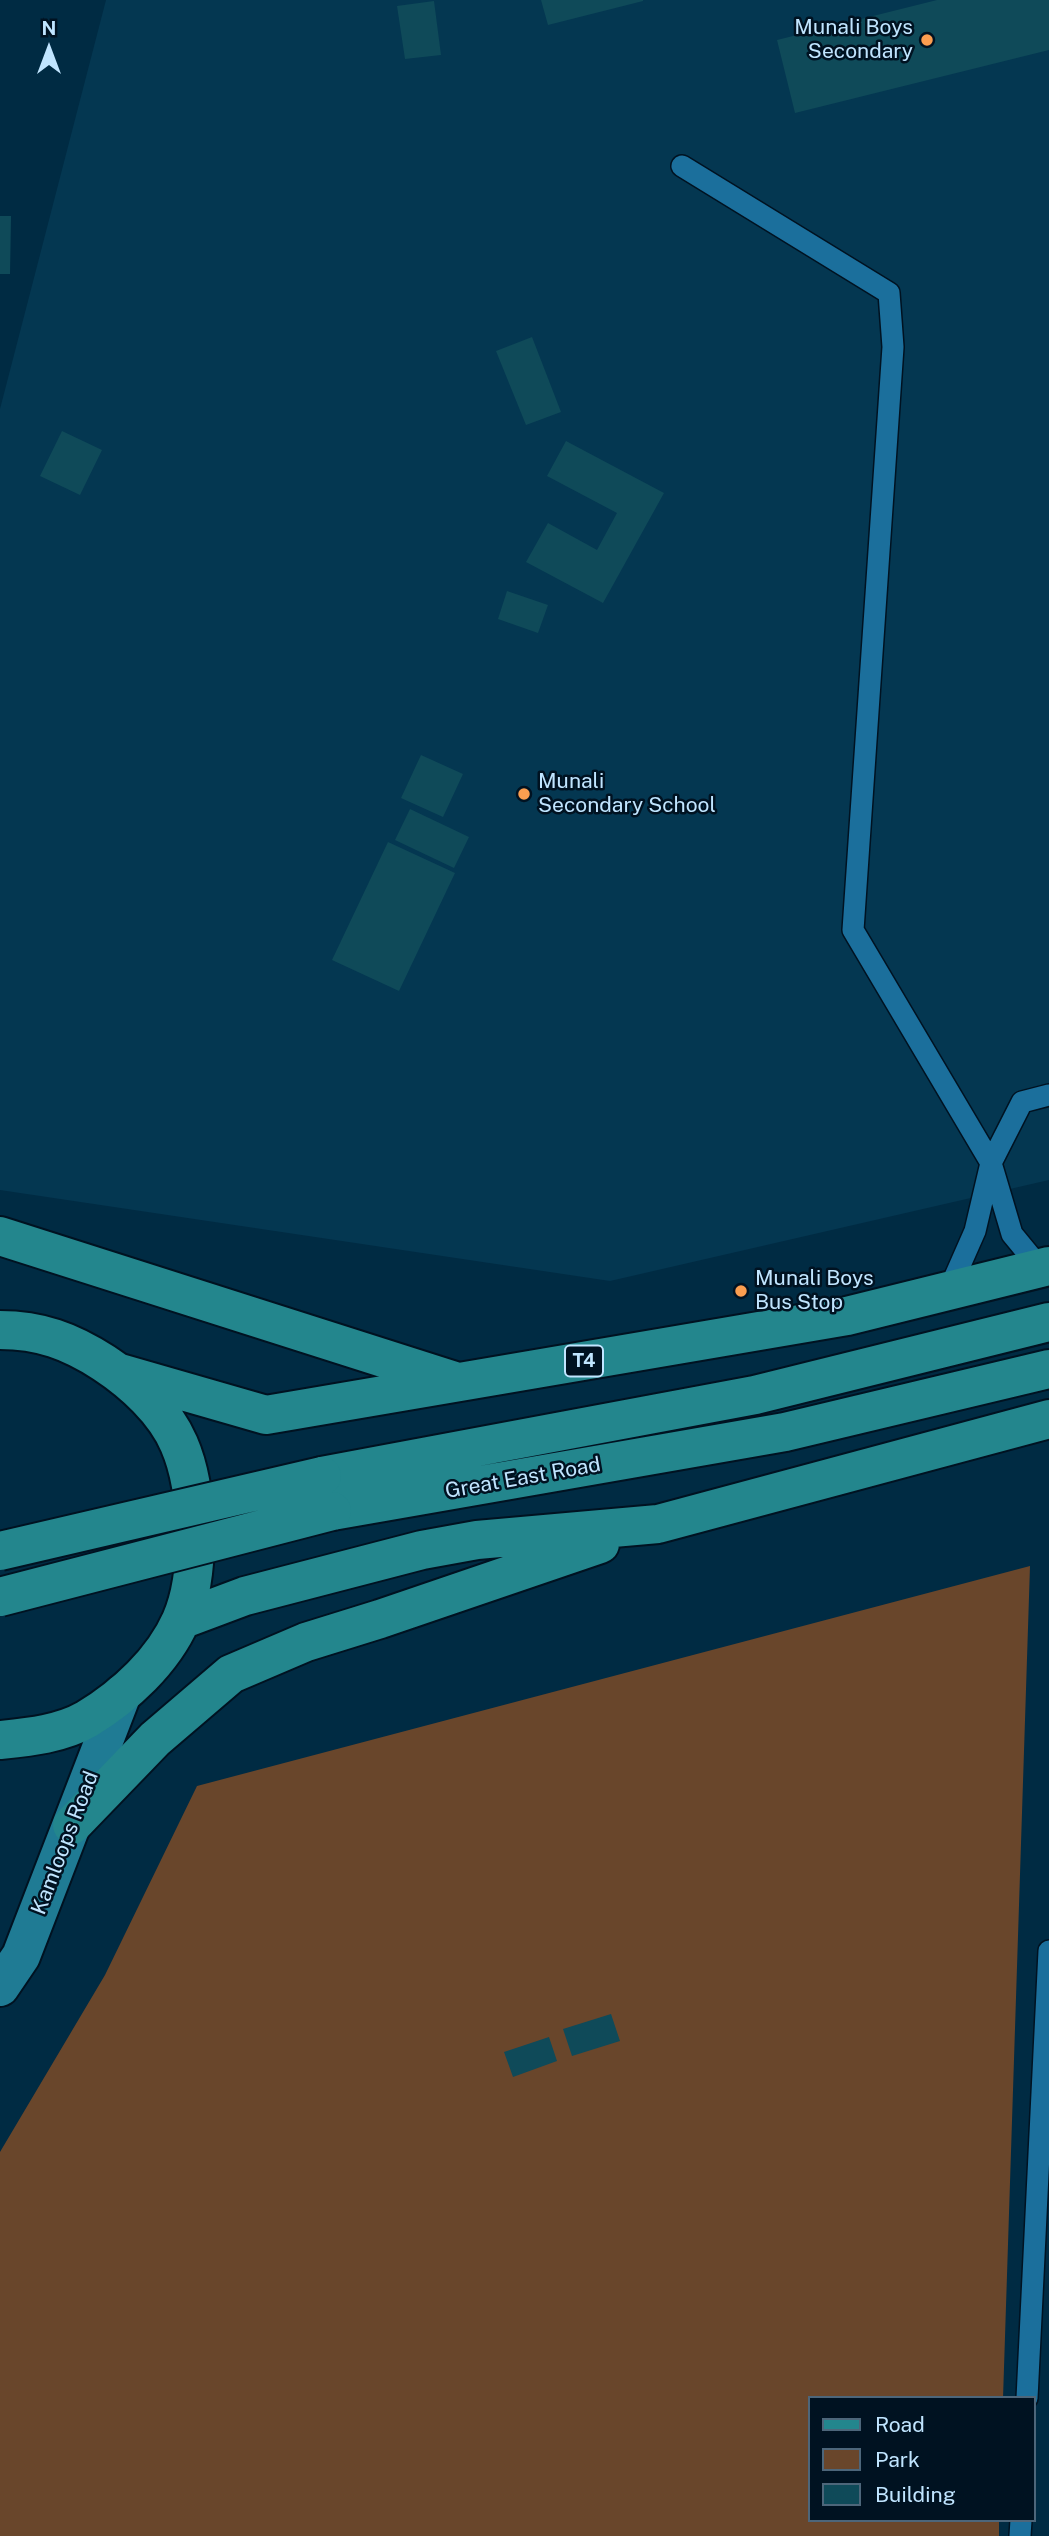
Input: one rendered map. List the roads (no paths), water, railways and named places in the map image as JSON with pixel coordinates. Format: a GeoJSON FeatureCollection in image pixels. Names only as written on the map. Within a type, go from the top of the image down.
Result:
{"type":"FeatureCollection","features":[{"type":"Feature","properties":{"kind":"main road"},"geometry":{"type":"LineString","coordinates":[[0,1236],[459,1382]]}},
{"type":"Feature","properties":{"kind":"main road","name":"T4"},"geometry":{"type":"LineString","coordinates":[[120,1373],[266,1415],[333,1406],[846,1316],[1044,1267]]}},
{"type":"Feature","properties":{"kind":"main road","name":"Great East Road"},"geometry":{"type":"LineString","coordinates":[[0,1597],[327,1494],[755,1395],[1049,1322]]}},
{"type":"Feature","properties":{"kind":"main road"},"geometry":{"type":"LineString","coordinates":[[0,1330],[25,1330],[75,1344],[120,1373],[153,1405],[178,1443],[191,1485],[196,1531],[192,1575],[181,1620],[156,1661],[122,1694],[85,1720],[42,1735],[0,1740]]}},
{"type":"Feature","properties":{"kind":"main road","name":"Great East Road"},"geometry":{"type":"LineString","coordinates":[[0,1551],[327,1494],[785,1432],[1049,1369]]}},
{"type":"Feature","properties":{"kind":"main road"},"geometry":{"type":"LineString","coordinates":[[72,1825],[155,1739],[231,1674],[306,1642],[658,1524],[1049,1419]]}},
{"type":"Feature","properties":{"kind":"main road"},"geometry":{"type":"LineString","coordinates":[[181,1620],[245,1596],[422,1550],[477,1540],[658,1524]]}},
{"type":"Feature","properties":{"kind":"main road","name":"Kamloops Road"},"geometry":{"type":"LineString","coordinates":[[0,1987],[21,1956],[122,1694]]}},
{"type":"Feature","properties":{"kind":"lane"},"geometry":{"type":"LineString","coordinates":[[682,166],[889,293],[893,347],[853,929],[992,1163],[1012,1234],[1044,1267]]}},
{"type":"Feature","properties":{"kind":"lane"},"geometry":{"type":"LineString","coordinates":[[949,1290],[975,1231],[992,1163],[1022,1102],[1049,1095]]}},
{"type":"Feature","properties":{"kind":"lane"},"geometry":{"type":"LineString","coordinates":[[1027,2396],[1049,1951]]}},
{"type":"Feature","properties":{"kind":"place","name":"Munali Boys Secondary"},"geometry":{"type":"Point","coordinates":[927,40]}},
{"type":"Feature","properties":{"kind":"place","name":"Munali Secondary School"},"geometry":{"type":"Point","coordinates":[524,794]}},
{"type":"Feature","properties":{"kind":"place","name":"Munali Boys Bus Stop"},"geometry":{"type":"Point","coordinates":[741,1291]}}]}
